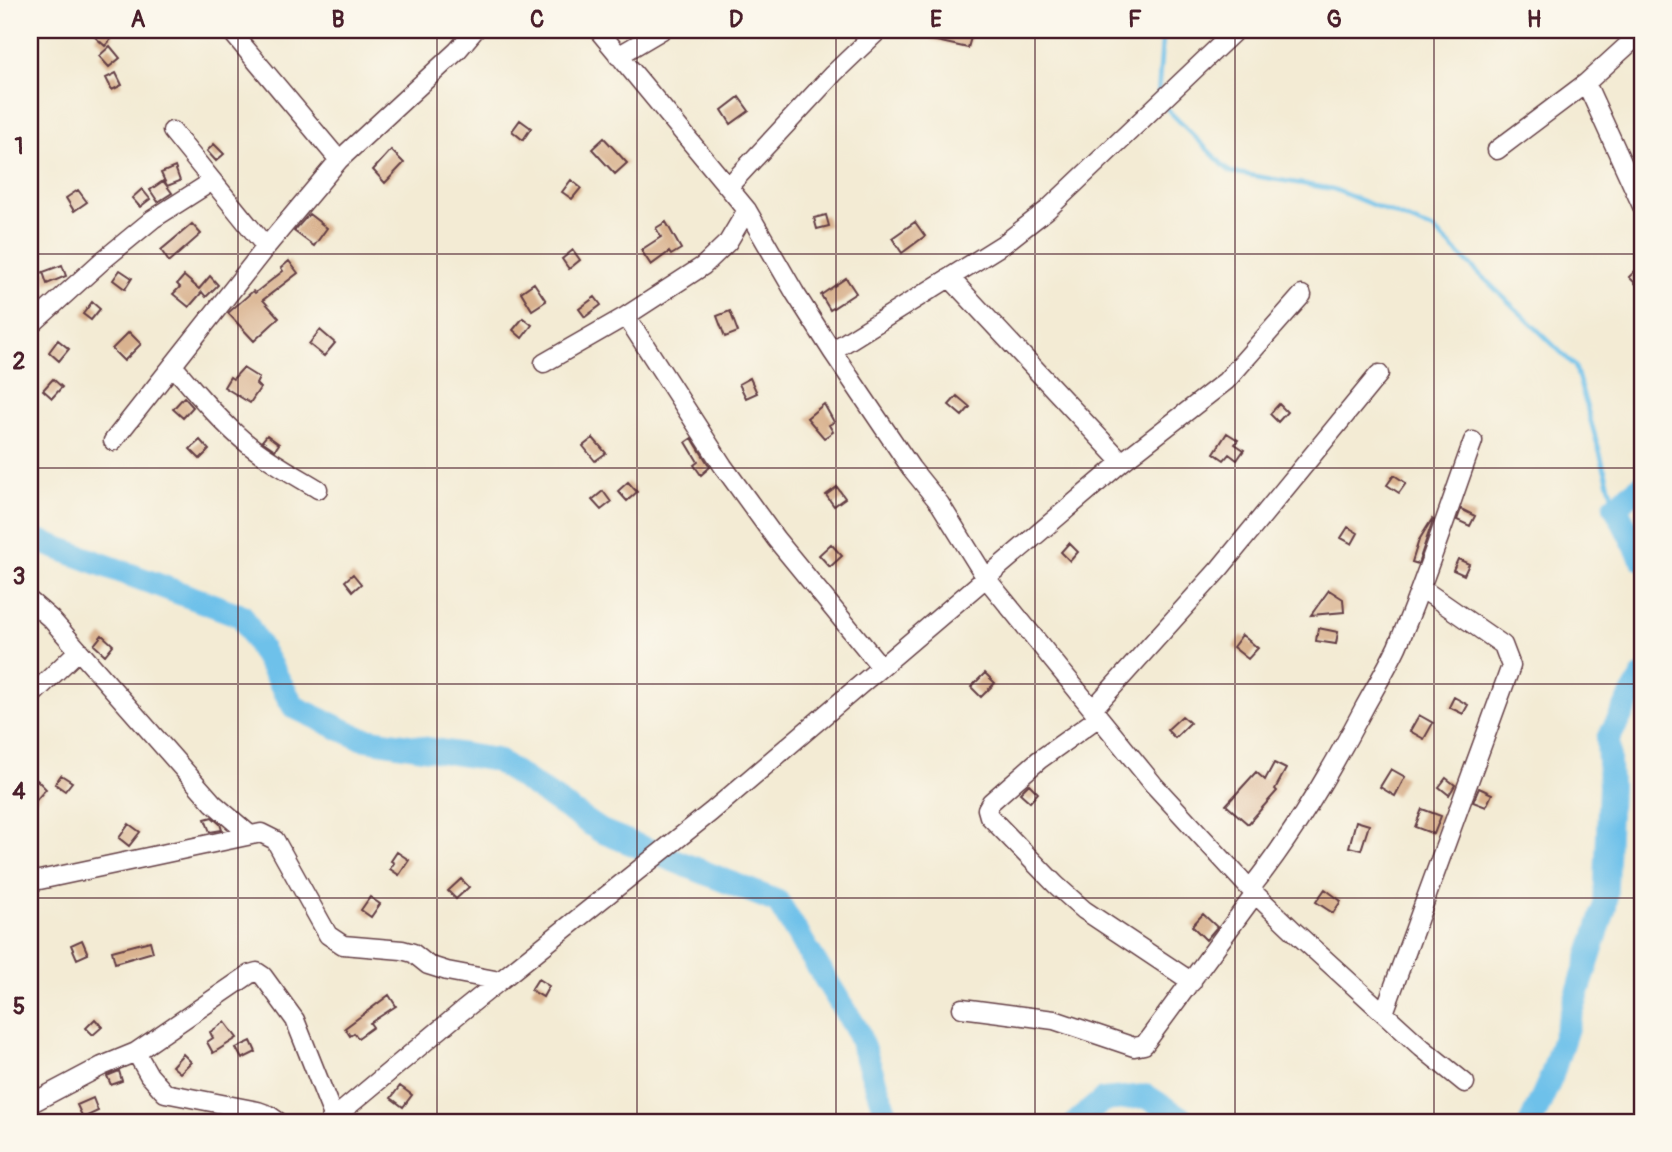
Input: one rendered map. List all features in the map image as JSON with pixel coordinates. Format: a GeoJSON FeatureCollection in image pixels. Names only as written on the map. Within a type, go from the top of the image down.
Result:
{"type":"FeatureCollection","features":[{"type":"Feature","properties":{"kind":"street"},"geometry":{"type":"LineString","coordinates":[[230,30],[339,160]]}},
{"type":"Feature","properties":{"kind":"street"},"geometry":{"type":"LineString","coordinates":[[113,441],[266,247],[339,160],[457,51],[475,30]]}},
{"type":"Feature","properties":{"kind":"street"},"geometry":{"type":"LineString","coordinates":[[598,30],[747,211],[832,351],[911,468],[940,504],[986,578],[1096,713],[1186,822],[1253,891],[1384,1013],[1465,1083]]}},
{"type":"Feature","properties":{"kind":"street"},"geometry":{"type":"LineString","coordinates":[[618,56],[662,30]]}},
{"type":"Feature","properties":{"kind":"street"},"geometry":{"type":"LineString","coordinates":[[727,187],[879,30]]}},
{"type":"Feature","properties":{"kind":"street"},"geometry":{"type":"LineString","coordinates":[[832,351],[951,279],[1005,243],[1047,210],[1236,30]]}},
{"type":"Feature","properties":{"kind":"street"},"geometry":{"type":"LineString","coordinates":[[1497,150],[1586,83],[1635,34]]}},
{"type":"Feature","properties":{"kind":"street"},"geometry":{"type":"LineString","coordinates":[[1586,83],[1642,206]]}},
{"type":"Feature","properties":{"kind":"street"},"geometry":{"type":"LineString","coordinates":[[172,131],[266,247]]}},
{"type":"Feature","properties":{"kind":"street"},"geometry":{"type":"LineString","coordinates":[[30,326],[153,219],[211,182]]}},
{"type":"Feature","properties":{"kind":"street"},"geometry":{"type":"LineString","coordinates":[[544,363],[626,316],[710,260],[728,242],[747,211]]}},
{"type":"Feature","properties":{"kind":"street"},"geometry":{"type":"LineString","coordinates":[[951,279],[1122,462]]}},
{"type":"Feature","properties":{"kind":"street"},"geometry":{"type":"LineString","coordinates":[[30,1104],[102,1066],[136,1052],[250,974],[257,972],[264,976],[295,1020],[331,1120],[711,812],[1122,462],[1226,381],[1302,295]]}},
{"type":"Feature","properties":{"kind":"street"},"geometry":{"type":"LineString","coordinates":[[626,316],[723,466],[776,539],[881,667]]}},
{"type":"Feature","properties":{"kind":"street"},"geometry":{"type":"LineString","coordinates":[[173,366],[226,425],[246,443],[318,489]]}},
{"type":"Feature","properties":{"kind":"street"},"geometry":{"type":"LineString","coordinates":[[1192,982],[1084,909],[1056,885],[989,816],[987,809],[991,802],[1096,713],[1220,568],[1379,373]]}},
{"type":"Feature","properties":{"kind":"street"},"geometry":{"type":"LineString","coordinates":[[962,1008],[1054,1020],[1134,1047],[1144,1045],[1152,1037],[1294,829],[1347,741],[1396,649],[1421,588],[1472,441]]}},
{"type":"Feature","properties":{"kind":"street"},"geometry":{"type":"LineString","coordinates":[[1384,1013],[1511,666],[1503,645],[1421,588]]}},
{"type":"Feature","properties":{"kind":"street"},"geometry":{"type":"LineString","coordinates":[[30,601],[51,619],[213,803],[250,835]]}},
{"type":"Feature","properties":{"kind":"street"},"geometry":{"type":"LineString","coordinates":[[30,697],[78,652]]}},
{"type":"Feature","properties":{"kind":"street"},"geometry":{"type":"LineString","coordinates":[[30,882],[261,833],[275,840],[328,935],[335,941],[343,945],[402,950],[413,953],[428,965],[500,981]]}},
{"type":"Feature","properties":{"kind":"street"},"geometry":{"type":"LineString","coordinates":[[136,1052],[149,1075],[165,1093],[258,1111],[279,1122]]}},
{"type":"Feature","properties":{"kind":"building"},"geometry":{"type":"Polygon","coordinates":[[[102,30],[108,30],[114,36],[105,46],[95,37],[102,30]]]}},
{"type":"Feature","properties":{"kind":"building"},"geometry":{"type":"Polygon","coordinates":[[[934,30],[973,30],[968,48],[932,40],[934,30]]]}},
{"type":"Feature","properties":{"kind":"building"},"geometry":{"type":"Polygon","coordinates":[[[110,46],[120,58],[109,67],[99,56],[110,46]]]}},
{"type":"Feature","properties":{"kind":"building"},"geometry":{"type":"Polygon","coordinates":[[[116,73],[122,85],[112,90],[106,78],[116,73]]]}},
{"type":"Feature","properties":{"kind":"building"},"geometry":{"type":"Polygon","coordinates":[[[739,97],[749,111],[731,124],[722,110],[739,97]]]}},
{"type":"Feature","properties":{"kind":"building"},"geometry":{"type":"Polygon","coordinates":[[[520,120],[531,128],[523,140],[512,131],[520,120]]]}},
{"type":"Feature","properties":{"kind":"building"},"geometry":{"type":"Polygon","coordinates":[[[604,138],[627,163],[615,174],[592,149],[604,138]]]}},
{"type":"Feature","properties":{"kind":"building"},"geometry":{"type":"Polygon","coordinates":[[[214,144],[224,154],[216,161],[207,151],[214,144]]]}},
{"type":"Feature","properties":{"kind":"building"},"geometry":{"type":"Polygon","coordinates":[[[391,150],[404,163],[385,183],[373,170],[391,150]]]}},
{"type":"Feature","properties":{"kind":"building"},"geometry":{"type":"Polygon","coordinates":[[[175,167],[180,181],[167,186],[161,173],[175,167]]]}},
{"type":"Feature","properties":{"kind":"building"},"geometry":{"type":"Polygon","coordinates":[[[571,180],[581,188],[572,199],[562,192],[571,180]]]}},
{"type":"Feature","properties":{"kind":"building"},"geometry":{"type":"Polygon","coordinates":[[[163,181],[172,193],[158,202],[150,190],[163,181]]]}},
{"type":"Feature","properties":{"kind":"building"},"geometry":{"type":"Polygon","coordinates":[[[142,189],[150,199],[140,207],[132,198],[142,189]]]}},
{"type":"Feature","properties":{"kind":"building"},"geometry":{"type":"Polygon","coordinates":[[[78,190],[87,202],[74,211],[66,198],[78,190]]]}},
{"type":"Feature","properties":{"kind":"building"},"geometry":{"type":"Polygon","coordinates":[[[309,214],[327,228],[314,246],[294,231],[309,214]]]}},
{"type":"Feature","properties":{"kind":"building"},"geometry":{"type":"Polygon","coordinates":[[[826,215],[829,226],[817,229],[814,218],[826,215]]]}},
{"type":"Feature","properties":{"kind":"building"},"geometry":{"type":"Polygon","coordinates":[[[666,222],[681,249],[671,255],[669,252],[651,265],[641,250],[661,237],[656,228],[666,222]]]}},
{"type":"Feature","properties":{"kind":"building"},"geometry":{"type":"Polygon","coordinates":[[[915,222],[925,236],[902,253],[892,238],[915,222]]]}},
{"type":"Feature","properties":{"kind":"building"},"geometry":{"type":"Polygon","coordinates":[[[192,224],[201,234],[169,262],[161,250],[192,224]]]}},
{"type":"Feature","properties":{"kind":"building"},"geometry":{"type":"Polygon","coordinates":[[[573,250],[580,260],[569,269],[562,259],[573,250]]]}},
{"type":"Feature","properties":{"kind":"building"},"geometry":{"type":"Polygon","coordinates":[[[289,261],[298,273],[263,300],[279,318],[254,341],[228,313],[253,291],[255,293],[283,271],[281,268],[289,261]]]}},
{"type":"Feature","properties":{"kind":"building"},"geometry":{"type":"Polygon","coordinates":[[[1642,264],[1642,290],[1629,277],[1642,264]]]}},
{"type":"Feature","properties":{"kind":"building"},"geometry":{"type":"Polygon","coordinates":[[[62,265],[66,276],[47,284],[43,272],[62,265]]]}},
{"type":"Feature","properties":{"kind":"building"},"geometry":{"type":"Polygon","coordinates":[[[120,270],[132,278],[125,289],[113,280],[120,270]]]}},
{"type":"Feature","properties":{"kind":"building"},"geometry":{"type":"Polygon","coordinates":[[[184,276],[199,289],[210,276],[218,285],[206,297],[202,292],[189,307],[173,294],[180,287],[177,284],[184,276]]]}},
{"type":"Feature","properties":{"kind":"building"},"geometry":{"type":"Polygon","coordinates":[[[846,278],[856,293],[830,310],[821,295],[846,278]]]}},
{"type":"Feature","properties":{"kind":"building"},"geometry":{"type":"Polygon","coordinates":[[[534,283],[546,301],[532,310],[521,292],[534,283]]]}},
{"type":"Feature","properties":{"kind":"building"},"geometry":{"type":"Polygon","coordinates":[[[595,297],[601,305],[585,317],[579,309],[595,297]]]}},
{"type":"Feature","properties":{"kind":"building"},"geometry":{"type":"Polygon","coordinates":[[[92,302],[100,309],[91,320],[83,314],[92,302]]]}},
{"type":"Feature","properties":{"kind":"building"},"geometry":{"type":"Polygon","coordinates":[[[730,311],[738,332],[725,337],[717,316],[730,311]]]}},
{"type":"Feature","properties":{"kind":"building"},"geometry":{"type":"Polygon","coordinates":[[[523,318],[532,325],[522,338],[513,330],[523,318]]]}},
{"type":"Feature","properties":{"kind":"building"},"geometry":{"type":"Polygon","coordinates":[[[320,330],[335,343],[324,356],[309,344],[320,330]]]}},
{"type":"Feature","properties":{"kind":"building"},"geometry":{"type":"Polygon","coordinates":[[[129,332],[141,344],[124,361],[112,349],[129,332]]]}},
{"type":"Feature","properties":{"kind":"building"},"geometry":{"type":"Polygon","coordinates":[[[58,340],[69,349],[59,361],[49,352],[58,340]]]}},
{"type":"Feature","properties":{"kind":"building"},"geometry":{"type":"Polygon","coordinates":[[[243,368],[259,378],[256,384],[260,388],[250,403],[224,387],[230,377],[233,379],[243,368]]]}},
{"type":"Feature","properties":{"kind":"building"},"geometry":{"type":"Polygon","coordinates":[[[750,378],[757,393],[746,398],[739,384],[750,378]]]}},
{"type":"Feature","properties":{"kind":"building"},"geometry":{"type":"Polygon","coordinates":[[[53,379],[62,387],[52,398],[43,390],[53,379]]]}},
{"type":"Feature","properties":{"kind":"building"},"geometry":{"type":"Polygon","coordinates":[[[957,396],[970,407],[962,416],[949,405],[957,396]]]}},
{"type":"Feature","properties":{"kind":"building"},"geometry":{"type":"Polygon","coordinates":[[[184,397],[193,407],[183,418],[173,409],[184,397]]]}},
{"type":"Feature","properties":{"kind":"building"},"geometry":{"type":"Polygon","coordinates":[[[824,404],[834,422],[829,425],[833,432],[824,438],[807,418],[824,404]]]}},
{"type":"Feature","properties":{"kind":"building"},"geometry":{"type":"Polygon","coordinates":[[[1279,404],[1287,412],[1278,422],[1270,414],[1279,404]]]}},
{"type":"Feature","properties":{"kind":"building"},"geometry":{"type":"Polygon","coordinates":[[[1227,433],[1238,440],[1235,444],[1244,450],[1237,460],[1229,454],[1224,460],[1214,453],[1227,433]]]}},
{"type":"Feature","properties":{"kind":"building"},"geometry":{"type":"Polygon","coordinates":[[[267,435],[279,444],[275,450],[262,441],[267,435]]]}},
{"type":"Feature","properties":{"kind":"building"},"geometry":{"type":"Polygon","coordinates":[[[593,438],[606,453],[595,461],[583,446],[593,438]]]}},
{"type":"Feature","properties":{"kind":"building"},"geometry":{"type":"Polygon","coordinates":[[[692,438],[710,467],[701,475],[694,465],[698,462],[686,442],[692,438]]]}},
{"type":"Feature","properties":{"kind":"building"},"geometry":{"type":"Polygon","coordinates":[[[200,440],[209,450],[200,459],[190,449],[200,440]]]}},
{"type":"Feature","properties":{"kind":"building"},"geometry":{"type":"Polygon","coordinates":[[[1394,475],[1406,483],[1399,493],[1387,485],[1394,475]]]}},
{"type":"Feature","properties":{"kind":"building"},"geometry":{"type":"Polygon","coordinates":[[[628,482],[637,492],[627,501],[618,491],[628,482]]]}},
{"type":"Feature","properties":{"kind":"building"},"geometry":{"type":"Polygon","coordinates":[[[837,487],[845,498],[834,506],[826,495],[837,487]]]}},
{"type":"Feature","properties":{"kind":"building"},"geometry":{"type":"Polygon","coordinates":[[[603,491],[611,502],[601,510],[592,500],[603,491]]]}},
{"type":"Feature","properties":{"kind":"building"},"geometry":{"type":"Polygon","coordinates":[[[1461,509],[1475,516],[1470,526],[1457,520],[1461,509]]]}},
{"type":"Feature","properties":{"kind":"building"},"geometry":{"type":"Polygon","coordinates":[[[1432,519],[1418,564],[1412,562],[1419,540],[1432,519]]]}},
{"type":"Feature","properties":{"kind":"building"},"geometry":{"type":"Polygon","coordinates":[[[1348,527],[1358,533],[1352,544],[1341,538],[1348,527]]]}},
{"type":"Feature","properties":{"kind":"building"},"geometry":{"type":"Polygon","coordinates":[[[1069,543],[1078,552],[1070,561],[1061,552],[1069,543]]]}},
{"type":"Feature","properties":{"kind":"building"},"geometry":{"type":"Polygon","coordinates":[[[831,544],[842,556],[830,567],[819,555],[831,544]]]}},
{"type":"Feature","properties":{"kind":"building"},"geometry":{"type":"Polygon","coordinates":[[[1458,559],[1469,564],[1464,575],[1453,570],[1458,559]]]}},
{"type":"Feature","properties":{"kind":"building"},"geometry":{"type":"Polygon","coordinates":[[[353,574],[361,584],[353,591],[345,581],[353,574]]]}},
{"type":"Feature","properties":{"kind":"building"},"geometry":{"type":"Polygon","coordinates":[[[1329,590],[1343,599],[1344,612],[1311,615],[1329,590]]]}},
{"type":"Feature","properties":{"kind":"building"},"geometry":{"type":"Polygon","coordinates":[[[1318,628],[1338,632],[1336,644],[1316,641],[1318,628]]]}},
{"type":"Feature","properties":{"kind":"building"},"geometry":{"type":"Polygon","coordinates":[[[102,635],[113,645],[105,655],[94,645],[102,635]]]}},
{"type":"Feature","properties":{"kind":"building"},"geometry":{"type":"Polygon","coordinates":[[[1242,635],[1258,648],[1248,659],[1233,647],[1242,635]]]}},
{"type":"Feature","properties":{"kind":"building"},"geometry":{"type":"Polygon","coordinates":[[[985,673],[995,683],[981,697],[971,687],[985,673]]]}},
{"type":"Feature","properties":{"kind":"building"},"geometry":{"type":"Polygon","coordinates":[[[1454,697],[1468,705],[1463,714],[1449,707],[1454,697]]]}},
{"type":"Feature","properties":{"kind":"building"},"geometry":{"type":"Polygon","coordinates":[[[1419,715],[1433,723],[1424,739],[1410,731],[1419,715]]]}},
{"type":"Feature","properties":{"kind":"building"},"geometry":{"type":"Polygon","coordinates":[[[1182,716],[1190,723],[1175,738],[1167,730],[1182,716]]]}},
{"type":"Feature","properties":{"kind":"building"},"geometry":{"type":"Polygon","coordinates":[[[1274,763],[1286,769],[1275,789],[1277,791],[1248,824],[1226,805],[1256,772],[1265,780],[1274,763]]]}},
{"type":"Feature","properties":{"kind":"building"},"geometry":{"type":"Polygon","coordinates":[[[1391,769],[1405,777],[1395,796],[1380,787],[1391,769]]]}},
{"type":"Feature","properties":{"kind":"building"},"geometry":{"type":"Polygon","coordinates":[[[61,775],[72,782],[65,791],[55,784],[61,775]]]}},
{"type":"Feature","properties":{"kind":"building"},"geometry":{"type":"Polygon","coordinates":[[[1446,778],[1455,785],[1449,795],[1439,787],[1446,778]]]}},
{"type":"Feature","properties":{"kind":"building"},"geometry":{"type":"Polygon","coordinates":[[[37,780],[46,789],[30,807],[30,787],[37,780]]]}},
{"type":"Feature","properties":{"kind":"building"},"geometry":{"type":"Polygon","coordinates":[[[1029,784],[1038,793],[1030,802],[1020,793],[1029,784]]]}},
{"type":"Feature","properties":{"kind":"building"},"geometry":{"type":"Polygon","coordinates":[[[1479,788],[1492,794],[1486,807],[1473,802],[1479,788]]]}},
{"type":"Feature","properties":{"kind":"building"},"geometry":{"type":"Polygon","coordinates":[[[1422,809],[1441,816],[1434,834],[1415,827],[1422,809]]]}},
{"type":"Feature","properties":{"kind":"building"},"geometry":{"type":"Polygon","coordinates":[[[212,817],[222,830],[210,832],[205,819],[212,817]]]}},
{"type":"Feature","properties":{"kind":"building"},"geometry":{"type":"Polygon","coordinates":[[[1356,821],[1369,825],[1361,850],[1349,847],[1356,821]]]}},
{"type":"Feature","properties":{"kind":"building"},"geometry":{"type":"Polygon","coordinates":[[[129,824],[140,832],[129,846],[119,838],[129,824]]]}},
{"type":"Feature","properties":{"kind":"building"},"geometry":{"type":"Polygon","coordinates":[[[397,852],[409,860],[399,875],[390,869],[394,863],[391,861],[397,852]]]}},
{"type":"Feature","properties":{"kind":"building"},"geometry":{"type":"Polygon","coordinates":[[[461,879],[469,887],[456,899],[448,891],[461,879]]]}},
{"type":"Feature","properties":{"kind":"building"},"geometry":{"type":"Polygon","coordinates":[[[1325,889],[1341,901],[1333,913],[1316,902],[1325,889]]]}},
{"type":"Feature","properties":{"kind":"building"},"geometry":{"type":"Polygon","coordinates":[[[370,897],[380,904],[371,917],[361,910],[370,897]]]}},
{"type":"Feature","properties":{"kind":"building"},"geometry":{"type":"Polygon","coordinates":[[[1203,914],[1217,927],[1206,940],[1192,926],[1203,914]]]}},
{"type":"Feature","properties":{"kind":"building"},"geometry":{"type":"Polygon","coordinates":[[[82,940],[88,954],[77,959],[71,945],[82,940]]]}},
{"type":"Feature","properties":{"kind":"building"},"geometry":{"type":"Polygon","coordinates":[[[150,941],[153,952],[115,963],[112,951],[150,941]]]}},
{"type":"Feature","properties":{"kind":"building"},"geometry":{"type":"Polygon","coordinates":[[[538,979],[549,986],[543,997],[531,990],[538,979]]]}},
{"type":"Feature","properties":{"kind":"building"},"geometry":{"type":"Polygon","coordinates":[[[389,995],[396,1006],[370,1023],[373,1027],[358,1038],[354,1033],[350,1036],[345,1028],[389,995]]]}},
{"type":"Feature","properties":{"kind":"building"},"geometry":{"type":"Polygon","coordinates":[[[95,1019],[102,1027],[93,1035],[86,1028],[95,1019]]]}},
{"type":"Feature","properties":{"kind":"building"},"geometry":{"type":"Polygon","coordinates":[[[225,1022],[237,1038],[213,1053],[207,1042],[213,1038],[210,1032],[225,1022]]]}},
{"type":"Feature","properties":{"kind":"building"},"geometry":{"type":"Polygon","coordinates":[[[251,1041],[256,1052],[242,1059],[236,1048],[251,1041]]]}},
{"type":"Feature","properties":{"kind":"building"},"geometry":{"type":"Polygon","coordinates":[[[183,1054],[191,1062],[180,1073],[172,1066],[183,1054]]]}},
{"type":"Feature","properties":{"kind":"building"},"geometry":{"type":"Polygon","coordinates":[[[119,1071],[122,1081],[111,1085],[107,1076],[119,1071]]]}},
{"type":"Feature","properties":{"kind":"building"},"geometry":{"type":"Polygon","coordinates":[[[400,1086],[412,1095],[403,1107],[391,1098],[400,1086]]]}},
{"type":"Feature","properties":{"kind":"building"},"geometry":{"type":"Polygon","coordinates":[[[93,1098],[98,1111],[83,1118],[77,1105],[93,1098]]]}},
{"type":"Feature","properties":{"kind":"waterway"},"geometry":{"type":"LineString","coordinates":[[1158,95],[1163,30]]}},
{"type":"Feature","properties":{"kind":"waterway"},"geometry":{"type":"LineString","coordinates":[[1163,105],[1230,172],[1333,189],[1434,230],[1575,366],[1615,506]]}},
{"type":"Feature","properties":{"kind":"waterway"},"geometry":{"type":"LineString","coordinates":[[1642,486],[1615,506],[1642,559]]}},
{"type":"Feature","properties":{"kind":"waterway"},"geometry":{"type":"LineString","coordinates":[[30,533],[36,540],[242,616],[294,707],[360,738],[496,760],[601,831],[778,902],[857,1030],[889,1122]]}},
{"type":"Feature","properties":{"kind":"waterway"},"geometry":{"type":"LineString","coordinates":[[1531,1122],[1551,1078],[1605,907],[1610,786],[1608,739],[1642,677]]}},
{"type":"Feature","properties":{"kind":"waterway"},"geometry":{"type":"LineString","coordinates":[[1077,1122],[1103,1100],[1146,1096],[1187,1122]]}}]}
